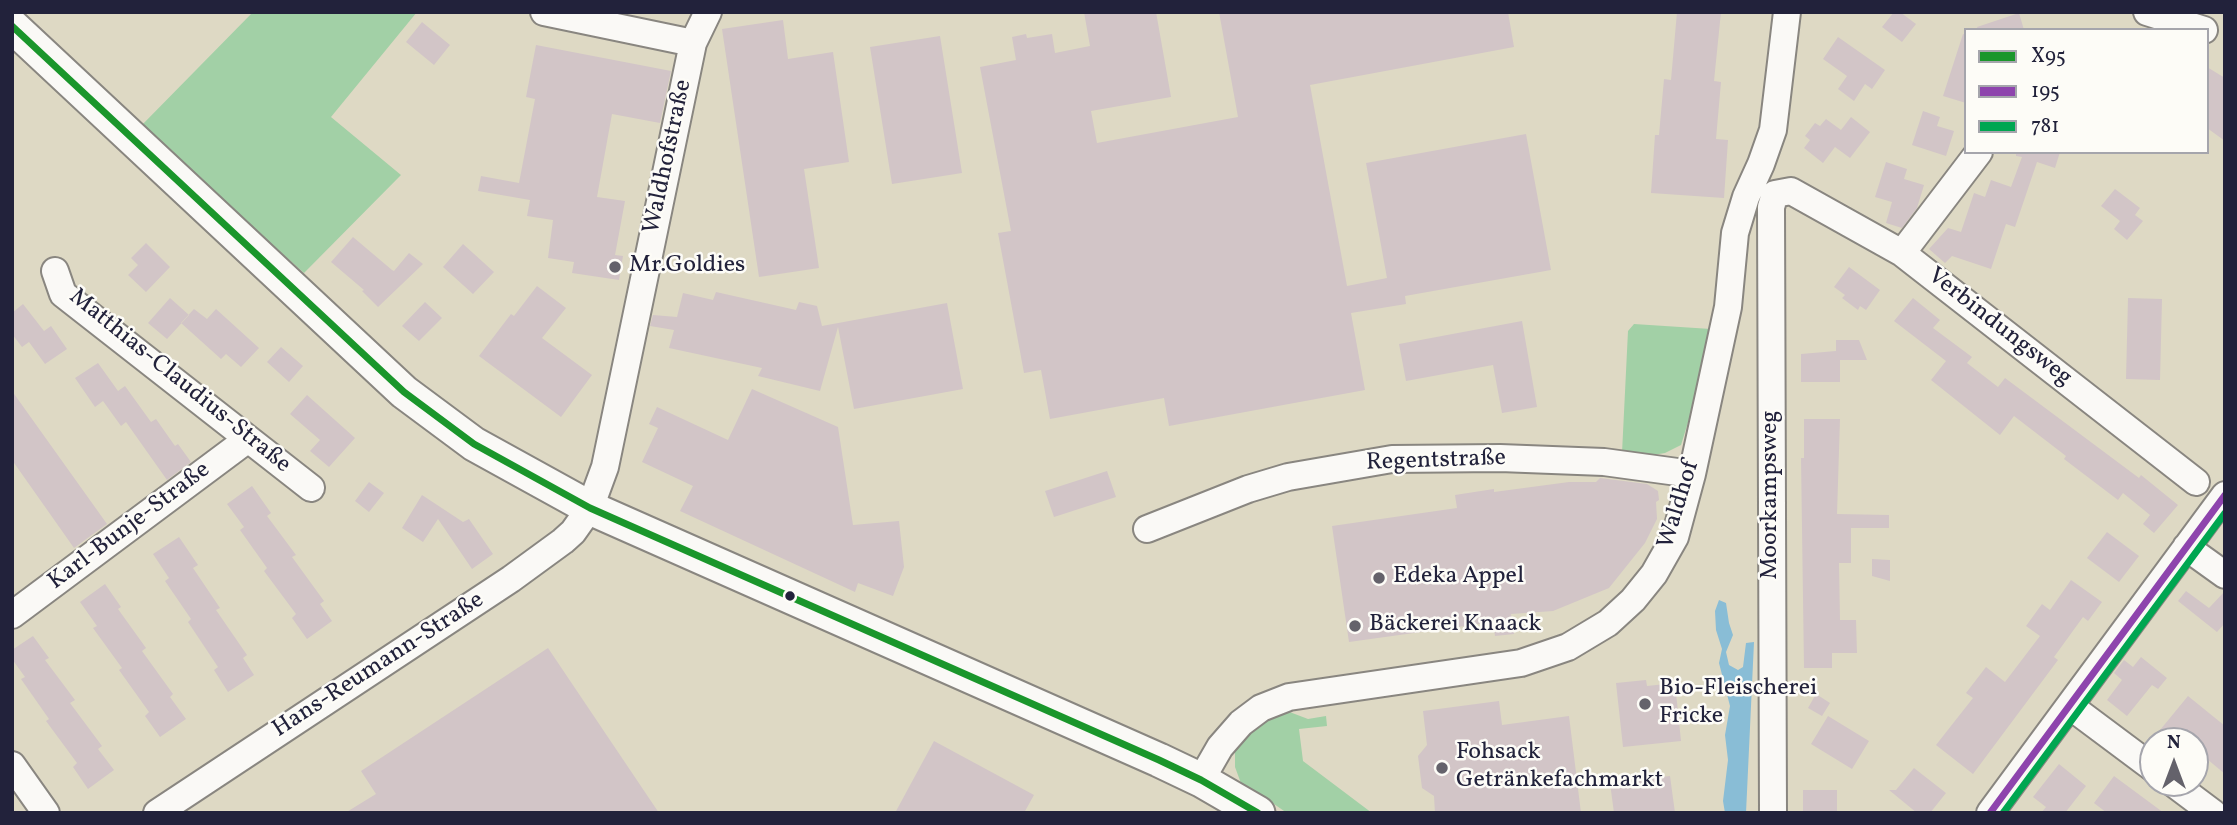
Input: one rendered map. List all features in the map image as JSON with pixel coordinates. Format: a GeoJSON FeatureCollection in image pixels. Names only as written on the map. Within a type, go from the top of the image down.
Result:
{"type":"FeatureCollection","features":[{"type":"Feature","properties":{"kind":"main road"},"geometry":{"type":"LineString","coordinates":[[12,26],[404,392],[474,444],[590,508],[1201,780],[1258,813]]}},
{"type":"Feature","properties":{"kind":"street"},"geometry":{"type":"LineString","coordinates":[[544,12],[692,43]]}},
{"type":"Feature","properties":{"kind":"street","name":"Waldhofstraße"},"geometry":{"type":"LineString","coordinates":[[590,508],[603,478],[692,43],[708,12]]}},
{"type":"Feature","properties":{"kind":"street","name":"Waldhof"},"geometry":{"type":"LineString","coordinates":[[1201,780],[1220,747],[1241,723],[1261,708],[1289,697],[1521,663],[1567,647],[1608,623],[1633,600],[1654,575],[1675,537],[1692,474],[1728,307],[1735,233],[1746,197],[1773,130],[1787,12]]}},
{"type":"Feature","properties":{"kind":"street"},"geometry":{"type":"LineString","coordinates":[[2147,12],[2196,28]]}},
{"type":"Feature","properties":{"kind":"street"},"geometry":{"type":"LineString","coordinates":[[1902,253],[1977,154]]}},
{"type":"Feature","properties":{"kind":"street","name":"Verbindungsweg"},"geometry":{"type":"LineString","coordinates":[[1791,191],[1902,253],[2196,482]]}},
{"type":"Feature","properties":{"kind":"street","name":"Moorkampsweg"},"geometry":{"type":"LineString","coordinates":[[1773,813],[1771,207],[1775,194],[1791,191]]}},
{"type":"Feature","properties":{"kind":"street","name":"Matthias-Claudius-Straße"},"geometry":{"type":"LineString","coordinates":[[55,271],[63,294],[311,488]]}},
{"type":"Feature","properties":{"kind":"street","name":"Karl-Bunje-Straße"},"geometry":{"type":"LineString","coordinates":[[12,615],[248,439]]}},
{"type":"Feature","properties":{"kind":"street","name":"Regentstraße"},"geometry":{"type":"LineString","coordinates":[[1147,529],[1248,489],[1288,477],[1392,459],[1500,458],[1591,462],[1692,474]]}},
{"type":"Feature","properties":{"kind":"street"},"geometry":{"type":"LineString","coordinates":[[1990,813],[2225,495]]}},
{"type":"Feature","properties":{"kind":"street","name":"Hans-Reumann-Straße"},"geometry":{"type":"LineString","coordinates":[[158,813],[511,579],[563,541],[590,508]]}},
{"type":"Feature","properties":{"kind":"street"},"geometry":{"type":"LineString","coordinates":[[2186,547],[2225,575]]}},
{"type":"Feature","properties":{"kind":"street"},"geometry":{"type":"LineString","coordinates":[[2070,706],[2139,758]]}},
{"type":"Feature","properties":{"kind":"street"},"geometry":{"type":"LineString","coordinates":[[12,765],[46,813]]}},
{"type":"Feature","properties":{"kind":"street"},"geometry":{"type":"LineString","coordinates":[[2192,797],[2213,813]]}},
{"type":"Feature","properties":{"kind":"green space"},"geometry":{"type":"Polygon","coordinates":[[[253,12],[417,12],[331,117],[401,175],[304,273],[140,127],[253,12]]]}},
{"type":"Feature","properties":{"kind":"green space"},"geometry":{"type":"Polygon","coordinates":[[[1634,324],[1711,329],[1702,377],[1681,445],[1665,453],[1647,456],[1622,453],[1628,331],[1634,324]]]}},
{"type":"Feature","properties":{"kind":"green space"},"geometry":{"type":"Polygon","coordinates":[[[1287,711],[1308,719],[1326,716],[1327,726],[1299,729],[1303,761],[1372,813],[1287,813],[1258,793],[1242,786],[1235,767],[1235,751],[1246,734],[1270,718],[1287,711]]]}},
{"type":"Feature","properties":{"kind":"water"},"geometry":{"type":"Polygon","coordinates":[[[1719,600],[1726,603],[1733,635],[1726,652],[1729,665],[1738,670],[1743,667],[1746,643],[1754,642],[1746,813],[1725,813],[1723,801],[1728,760],[1725,735],[1730,706],[1719,663],[1722,649],[1716,630],[1715,611],[1719,600]]]}},
{"type":"Feature","properties":{"kind":"building"},"geometry":{"type":"Polygon","coordinates":[[[1084,12],[1156,12],[1171,97],[1091,111],[1097,143],[1238,117],[1219,12],[1508,12],[1514,47],[1310,85],[1347,286],[1387,278],[1366,163],[1526,134],[1551,270],[1405,296],[1406,304],[1351,313],[1365,390],[1169,426],[1164,398],[1050,419],[1041,370],[1024,373],[998,233],[1011,231],[980,67],[1016,60],[1012,37],[1026,34],[1027,38],[1052,34],[1055,53],[1090,46],[1084,12]]]}},
{"type":"Feature","properties":{"kind":"building"},"geometry":{"type":"Polygon","coordinates":[[[1677,12],[1721,12],[1714,81],[1721,82],[1716,139],[1728,140],[1724,198],[1651,193],[1655,135],[1659,135],[1664,79],[1671,80],[1677,12]]]}},
{"type":"Feature","properties":{"kind":"building"},"geometry":{"type":"Polygon","coordinates":[[[1894,12],[1900,12],[1916,24],[1902,42],[1882,27],[1894,12]]]}},
{"type":"Feature","properties":{"kind":"building"},"geometry":{"type":"Polygon","coordinates":[[[2019,13],[2023,28],[1977,28],[2019,13]]]}},
{"type":"Feature","properties":{"kind":"building"},"geometry":{"type":"Polygon","coordinates":[[[783,20],[788,59],[833,52],[849,162],[804,169],[819,268],[759,277],[722,29],[783,20]]]}},
{"type":"Feature","properties":{"kind":"building"},"geometry":{"type":"Polygon","coordinates":[[[422,22],[450,45],[434,65],[406,42],[422,22]]]}},
{"type":"Feature","properties":{"kind":"building"},"geometry":{"type":"Polygon","coordinates":[[[1963,34],[1964,102],[1943,96],[1963,34]]]}},
{"type":"Feature","properties":{"kind":"building"},"geometry":{"type":"Polygon","coordinates":[[[940,36],[962,173],[892,184],[870,47],[940,36]]]}},
{"type":"Feature","properties":{"kind":"building"},"geometry":{"type":"Polygon","coordinates":[[[1838,37],[1885,70],[1872,89],[1865,84],[1854,101],[1838,89],[1847,76],[1823,59],[1838,37]]]}},
{"type":"Feature","properties":{"kind":"building"},"geometry":{"type":"Polygon","coordinates":[[[536,45],[671,71],[660,123],[612,114],[597,197],[625,201],[615,255],[623,256],[619,280],[572,273],[574,262],[548,258],[553,220],[527,216],[530,200],[478,191],[481,176],[519,183],[535,99],[526,97],[536,45]]]}},
{"type":"Feature","properties":{"kind":"building"},"geometry":{"type":"Polygon","coordinates":[[[2209,68],[2225,78],[2225,141],[2209,129],[2209,68]]]}},
{"type":"Feature","properties":{"kind":"building"},"geometry":{"type":"Polygon","coordinates":[[[1923,111],[1940,117],[1937,126],[1954,131],[1946,156],[1912,145],[1923,111]]]}},
{"type":"Feature","properties":{"kind":"building"},"geometry":{"type":"Polygon","coordinates":[[[1851,117],[1870,132],[1850,158],[1835,147],[1823,163],[1804,148],[1810,140],[1805,136],[1815,123],[1820,126],[1826,119],[1841,130],[1851,117]]]}},
{"type":"Feature","properties":{"kind":"building"},"geometry":{"type":"Polygon","coordinates":[[[2059,154],[2055,168],[2037,162],[2015,227],[2006,224],[1991,269],[1952,256],[1945,263],[1929,249],[1948,228],[1961,232],[1974,193],[1985,197],[1991,180],[2011,187],[2022,157],[2016,156],[2059,154]]]}},
{"type":"Feature","properties":{"kind":"building"},"geometry":{"type":"Polygon","coordinates":[[[1886,162],[1907,169],[1904,179],[1924,185],[1917,208],[1902,228],[1886,223],[1892,202],[1875,197],[1886,162]]]}},
{"type":"Feature","properties":{"kind":"building"},"geometry":{"type":"Polygon","coordinates":[[[2115,189],[2140,208],[2135,215],[2143,221],[2127,240],[2114,229],[2120,221],[2101,206],[2115,189]]]}},
{"type":"Feature","properties":{"kind":"building"},"geometry":{"type":"Polygon","coordinates":[[[353,237],[394,271],[409,253],[423,264],[378,307],[362,291],[364,290],[331,262],[353,237]]]}},
{"type":"Feature","properties":{"kind":"building"},"geometry":{"type":"Polygon","coordinates":[[[146,243],[170,267],[146,292],[128,275],[138,265],[131,258],[146,243]]]}},
{"type":"Feature","properties":{"kind":"building"},"geometry":{"type":"Polygon","coordinates":[[[463,244],[494,272],[473,294],[443,267],[463,244]]]}},
{"type":"Feature","properties":{"kind":"building"},"geometry":{"type":"Polygon","coordinates":[[[1849,267],[1880,290],[1866,310],[1860,306],[1858,310],[1842,298],[1845,295],[1834,287],[1849,267]]]}},
{"type":"Feature","properties":{"kind":"building"},"geometry":{"type":"Polygon","coordinates":[[[537,286],[566,308],[542,338],[592,375],[561,417],[479,356],[511,314],[514,316],[537,286]]]}},
{"type":"Feature","properties":{"kind":"building"},"geometry":{"type":"Polygon","coordinates":[[[716,292],[796,310],[799,302],[817,306],[822,326],[947,303],[963,389],[854,409],[838,327],[820,391],[758,376],[762,368],[669,348],[674,330],[650,326],[653,315],[677,317],[683,293],[713,300],[716,292]]]}},
{"type":"Feature","properties":{"kind":"building"},"geometry":{"type":"Polygon","coordinates":[[[170,298],[189,315],[167,339],[148,323],[170,298]]]}},
{"type":"Feature","properties":{"kind":"building"},"geometry":{"type":"Polygon","coordinates":[[[1913,298],[1940,320],[1933,328],[1972,357],[1967,363],[1998,387],[2005,378],[2139,478],[2141,475],[2178,505],[2154,533],[2143,524],[2150,515],[2123,493],[2118,500],[2014,416],[2000,435],[1931,380],[1946,361],[1894,321],[1913,298]]]}},
{"type":"Feature","properties":{"kind":"building"},"geometry":{"type":"Polygon","coordinates":[[[2128,298],[2162,299],[2160,380],[2126,379],[2128,298]]]}},
{"type":"Feature","properties":{"kind":"building"},"geometry":{"type":"Polygon","coordinates":[[[425,302],[442,318],[419,341],[402,326],[425,302]]]}},
{"type":"Feature","properties":{"kind":"building"},"geometry":{"type":"Polygon","coordinates":[[[23,304],[44,331],[51,326],[67,349],[45,364],[29,342],[22,347],[12,334],[12,313],[23,304]]]}},
{"type":"Feature","properties":{"kind":"building"},"geometry":{"type":"Polygon","coordinates":[[[194,309],[207,319],[216,309],[259,348],[241,367],[226,354],[221,359],[181,323],[194,309]]]}},
{"type":"Feature","properties":{"kind":"building"},"geometry":{"type":"Polygon","coordinates":[[[1522,321],[1537,407],[1502,413],[1493,365],[1406,381],[1399,344],[1522,321]]]}},
{"type":"Feature","properties":{"kind":"building"},"geometry":{"type":"Polygon","coordinates":[[[1836,340],[1859,340],[1867,360],[1840,360],[1840,382],[1801,382],[1801,354],[1836,351],[1836,340]]]}},
{"type":"Feature","properties":{"kind":"building"},"geometry":{"type":"Polygon","coordinates":[[[281,347],[303,366],[289,382],[267,362],[281,347]]]}},
{"type":"Feature","properties":{"kind":"building"},"geometry":{"type":"Polygon","coordinates":[[[98,363],[118,391],[125,386],[151,422],[156,419],[175,446],[178,444],[191,462],[167,480],[126,422],[121,426],[103,401],[95,407],[75,378],[98,363]]]}},
{"type":"Feature","properties":{"kind":"building"},"geometry":{"type":"Polygon","coordinates":[[[752,389],[838,427],[853,525],[899,521],[904,567],[893,596],[858,583],[855,592],[680,511],[693,486],[642,462],[658,428],[649,424],[657,407],[728,440],[752,389]]]}},
{"type":"Feature","properties":{"kind":"building"},"geometry":{"type":"Polygon","coordinates":[[[12,391],[107,524],[74,548],[12,460],[12,391]]]}},
{"type":"Feature","properties":{"kind":"building"},"geometry":{"type":"Polygon","coordinates":[[[307,395],[355,438],[329,467],[310,451],[320,440],[290,414],[307,395]]]}},
{"type":"Feature","properties":{"kind":"building"},"geometry":{"type":"Polygon","coordinates":[[[1804,419],[1840,419],[1837,514],[1889,515],[1889,528],[1851,528],[1851,563],[1839,563],[1840,620],[1856,620],[1857,653],[1832,653],[1832,668],[1804,668],[1801,458],[1804,458],[1804,419]]]}},
{"type":"Feature","properties":{"kind":"building"},"geometry":{"type":"Polygon","coordinates":[[[1107,471],[1116,497],[1054,517],[1045,491],[1107,471]]]}},
{"type":"Feature","properties":{"kind":"building"},"geometry":{"type":"Polygon","coordinates":[[[1600,478],[1647,484],[1658,491],[1659,500],[1656,502],[1657,519],[1645,543],[1609,588],[1553,611],[1511,614],[1514,634],[1495,636],[1493,622],[1349,642],[1332,526],[1457,508],[1455,495],[1569,482],[1596,482],[1600,478]]]}},
{"type":"Feature","properties":{"kind":"building"},"geometry":{"type":"Polygon","coordinates":[[[369,482],[384,493],[369,512],[355,501],[369,482]]]}},
{"type":"Feature","properties":{"kind":"building"},"geometry":{"type":"Polygon","coordinates":[[[252,486],[271,513],[267,516],[296,555],[292,557],[324,601],[320,604],[332,621],[307,639],[292,618],[296,614],[264,571],[267,568],[240,530],[244,527],[227,504],[252,486]]]}},
{"type":"Feature","properties":{"kind":"building"},"geometry":{"type":"Polygon","coordinates":[[[422,495],[463,522],[469,519],[493,554],[472,569],[438,519],[423,542],[402,528],[422,495]]]}},
{"type":"Feature","properties":{"kind":"building"},"geometry":{"type":"Polygon","coordinates":[[[2107,532],[2139,556],[2119,582],[2087,558],[2107,532]]]}},
{"type":"Feature","properties":{"kind":"building"},"geometry":{"type":"Polygon","coordinates":[[[179,537],[198,565],[193,568],[220,608],[216,610],[247,655],[243,658],[254,675],[228,692],[214,670],[218,667],[188,622],[191,619],[165,581],[169,578],[153,554],[179,537]]]}},
{"type":"Feature","properties":{"kind":"building"},"geometry":{"type":"Polygon","coordinates":[[[1872,559],[1890,560],[1890,581],[1872,576],[1872,559]]]}},
{"type":"Feature","properties":{"kind":"building"},"geometry":{"type":"Polygon","coordinates":[[[2071,580],[2102,602],[2088,621],[2083,617],[2054,657],[2058,660],[1973,774],[1936,745],[1973,698],[1966,693],[1986,667],[2005,682],[2040,636],[2026,626],[2042,604],[2050,610],[2071,580]]]}},
{"type":"Feature","properties":{"kind":"building"},"geometry":{"type":"Polygon","coordinates":[[[105,584],[121,607],[118,609],[146,648],[142,651],[173,694],[170,697],[186,719],[160,737],[145,716],[149,712],[119,670],[122,668],[93,628],[97,626],[80,602],[105,584]]]}},
{"type":"Feature","properties":{"kind":"building"},"geometry":{"type":"Polygon","coordinates":[[[2186,591],[2209,608],[2225,591],[2225,623],[2217,632],[2178,601],[2186,591]]]}},
{"type":"Feature","properties":{"kind":"building"},"geometry":{"type":"Polygon","coordinates":[[[33,636],[49,658],[45,660],[75,700],[70,703],[102,746],[98,749],[114,770],[88,789],[73,767],[77,763],[46,721],[49,719],[21,679],[25,677],[12,659],[12,650],[33,636]]]}},
{"type":"Feature","properties":{"kind":"building"},"geometry":{"type":"Polygon","coordinates":[[[548,648],[659,813],[345,813],[376,794],[361,771],[548,648]]]}},
{"type":"Feature","properties":{"kind":"building"},"geometry":{"type":"Polygon","coordinates":[[[2141,657],[2167,678],[2158,689],[2152,685],[2127,716],[2107,700],[2122,680],[2114,673],[2124,660],[2133,667],[2141,657]]]}},
{"type":"Feature","properties":{"kind":"building"},"geometry":{"type":"Polygon","coordinates":[[[1646,680],[1647,686],[1675,683],[1681,741],[1623,747],[1616,683],[1646,680]]]}},
{"type":"Feature","properties":{"kind":"building"},"geometry":{"type":"Polygon","coordinates":[[[1816,694],[1830,703],[1822,716],[1808,708],[1816,694]]]}},
{"type":"Feature","properties":{"kind":"building"},"geometry":{"type":"Polygon","coordinates":[[[2188,696],[2225,726],[2225,774],[2209,761],[2209,727],[2163,727],[2188,696]]]}},
{"type":"Feature","properties":{"kind":"building"},"geometry":{"type":"Polygon","coordinates":[[[1499,701],[1502,725],[1569,716],[1581,813],[1435,813],[1434,796],[1422,788],[1418,756],[1427,745],[1423,711],[1499,701]]]}},
{"type":"Feature","properties":{"kind":"building"},"geometry":{"type":"Polygon","coordinates":[[[1828,716],[1869,741],[1852,769],[1811,744],[1828,716]]]}},
{"type":"Feature","properties":{"kind":"building"},"geometry":{"type":"Polygon","coordinates":[[[934,741],[1034,795],[1024,813],[895,813],[934,741]]]}},
{"type":"Feature","properties":{"kind":"building"},"geometry":{"type":"Polygon","coordinates":[[[2059,764],[2086,786],[2065,813],[2041,813],[2046,807],[2033,797],[2059,764]]]}},
{"type":"Feature","properties":{"kind":"building"},"geometry":{"type":"Polygon","coordinates":[[[1914,768],[1946,793],[1930,813],[1917,813],[1889,790],[1896,790],[1914,768]]]}},
{"type":"Feature","properties":{"kind":"building"},"geometry":{"type":"Polygon","coordinates":[[[1670,776],[1675,813],[1614,813],[1610,783],[1670,776]]]}},
{"type":"Feature","properties":{"kind":"building"},"geometry":{"type":"Polygon","coordinates":[[[2114,776],[2164,813],[2107,813],[2094,803],[2114,776]]]}},
{"type":"Feature","properties":{"kind":"building"},"geometry":{"type":"Polygon","coordinates":[[[1803,790],[1837,790],[1837,813],[1803,813],[1803,790]]]}},
{"type":"Feature","properties":{"kind":"transit line","name":"X95"},"geometry":{"type":"LineString","coordinates":[[12,26],[404,392],[474,444],[590,508],[1159,760],[1201,780],[1258,813]]}},
{"type":"Feature","properties":{"kind":"transit line","name":"195"},"geometry":{"type":"LineString","coordinates":[[1990,813],[2225,495]]}},
{"type":"Feature","properties":{"kind":"transit line","name":"781"},"geometry":{"type":"LineString","coordinates":[[2003,813],[2225,513]]}},
{"type":"Feature","properties":{"kind":"place","name":"Mr.Goldies"},"geometry":{"type":"Point","coordinates":[615,267]}},
{"type":"Feature","properties":{"kind":"place","name":"Edeka Appel"},"geometry":{"type":"Point","coordinates":[1379,578]}},
{"type":"Feature","properties":{"kind":"place","name":"Bäckerei Knaack"},"geometry":{"type":"Point","coordinates":[1355,626]}},
{"type":"Feature","properties":{"kind":"place","name":"Bio-Fleischerei Fricke"},"geometry":{"type":"Point","coordinates":[1645,704]}},
{"type":"Feature","properties":{"kind":"place","name":"Fohsack Getränkefachmarkt"},"geometry":{"type":"Point","coordinates":[1442,768]}}]}
